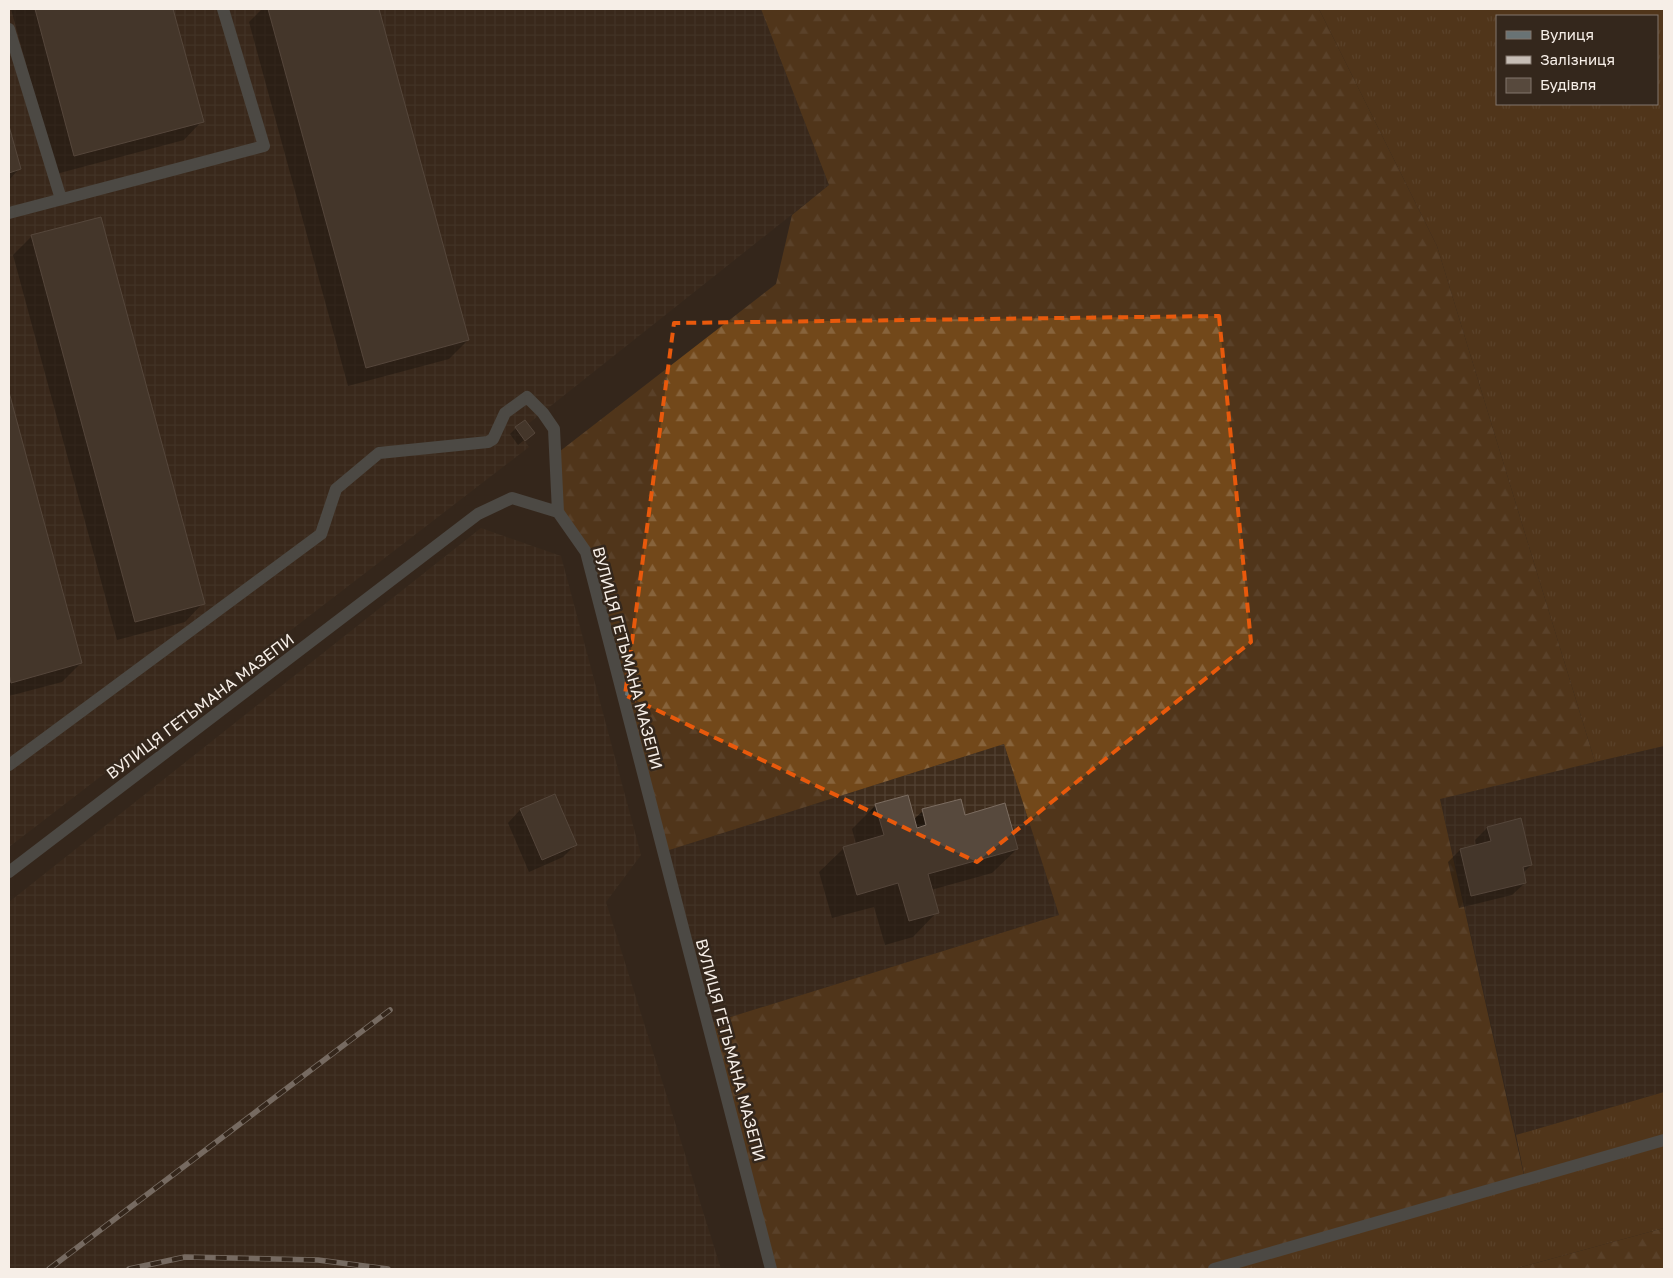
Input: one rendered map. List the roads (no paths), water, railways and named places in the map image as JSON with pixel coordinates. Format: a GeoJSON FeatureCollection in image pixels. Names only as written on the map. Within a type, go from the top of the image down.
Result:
{"type":"FeatureCollection","features":[{"type":"Feature","properties":{"kind":"street"},"geometry":{"type":"LineString","coordinates":[[9,213],[264,146],[223,9]]}},
{"type":"Feature","properties":{"kind":"street"},"geometry":{"type":"LineString","coordinates":[[9,29],[61,199]]}},
{"type":"Feature","properties":{"kind":"street"},"geometry":{"type":"LineString","coordinates":[[9,764],[321,534],[336,489],[378,453],[488,442],[493,438],[505,413],[527,397],[543,413],[554,430],[558,512]]}},
{"type":"Feature","properties":{"kind":"street","name":"ВУЛИЦЯ ГЕТЬМАНА МАЗЕПИ"},"geometry":{"type":"LineString","coordinates":[[9,872],[478,514],[512,498],[558,512],[586,552],[771,1269]]}},
{"type":"Feature","properties":{"kind":"street"},"geometry":{"type":"LineString","coordinates":[[1214,1269],[1664,1140]]}},
{"type":"Feature","properties":{"kind":"railway"},"geometry":{"type":"LineString","coordinates":[[49,1269],[390,1010]]}},
{"type":"Feature","properties":{"kind":"railway"},"geometry":{"type":"LineString","coordinates":[[129,1269],[185,1257],[318,1260],[388,1269]]}}]}
